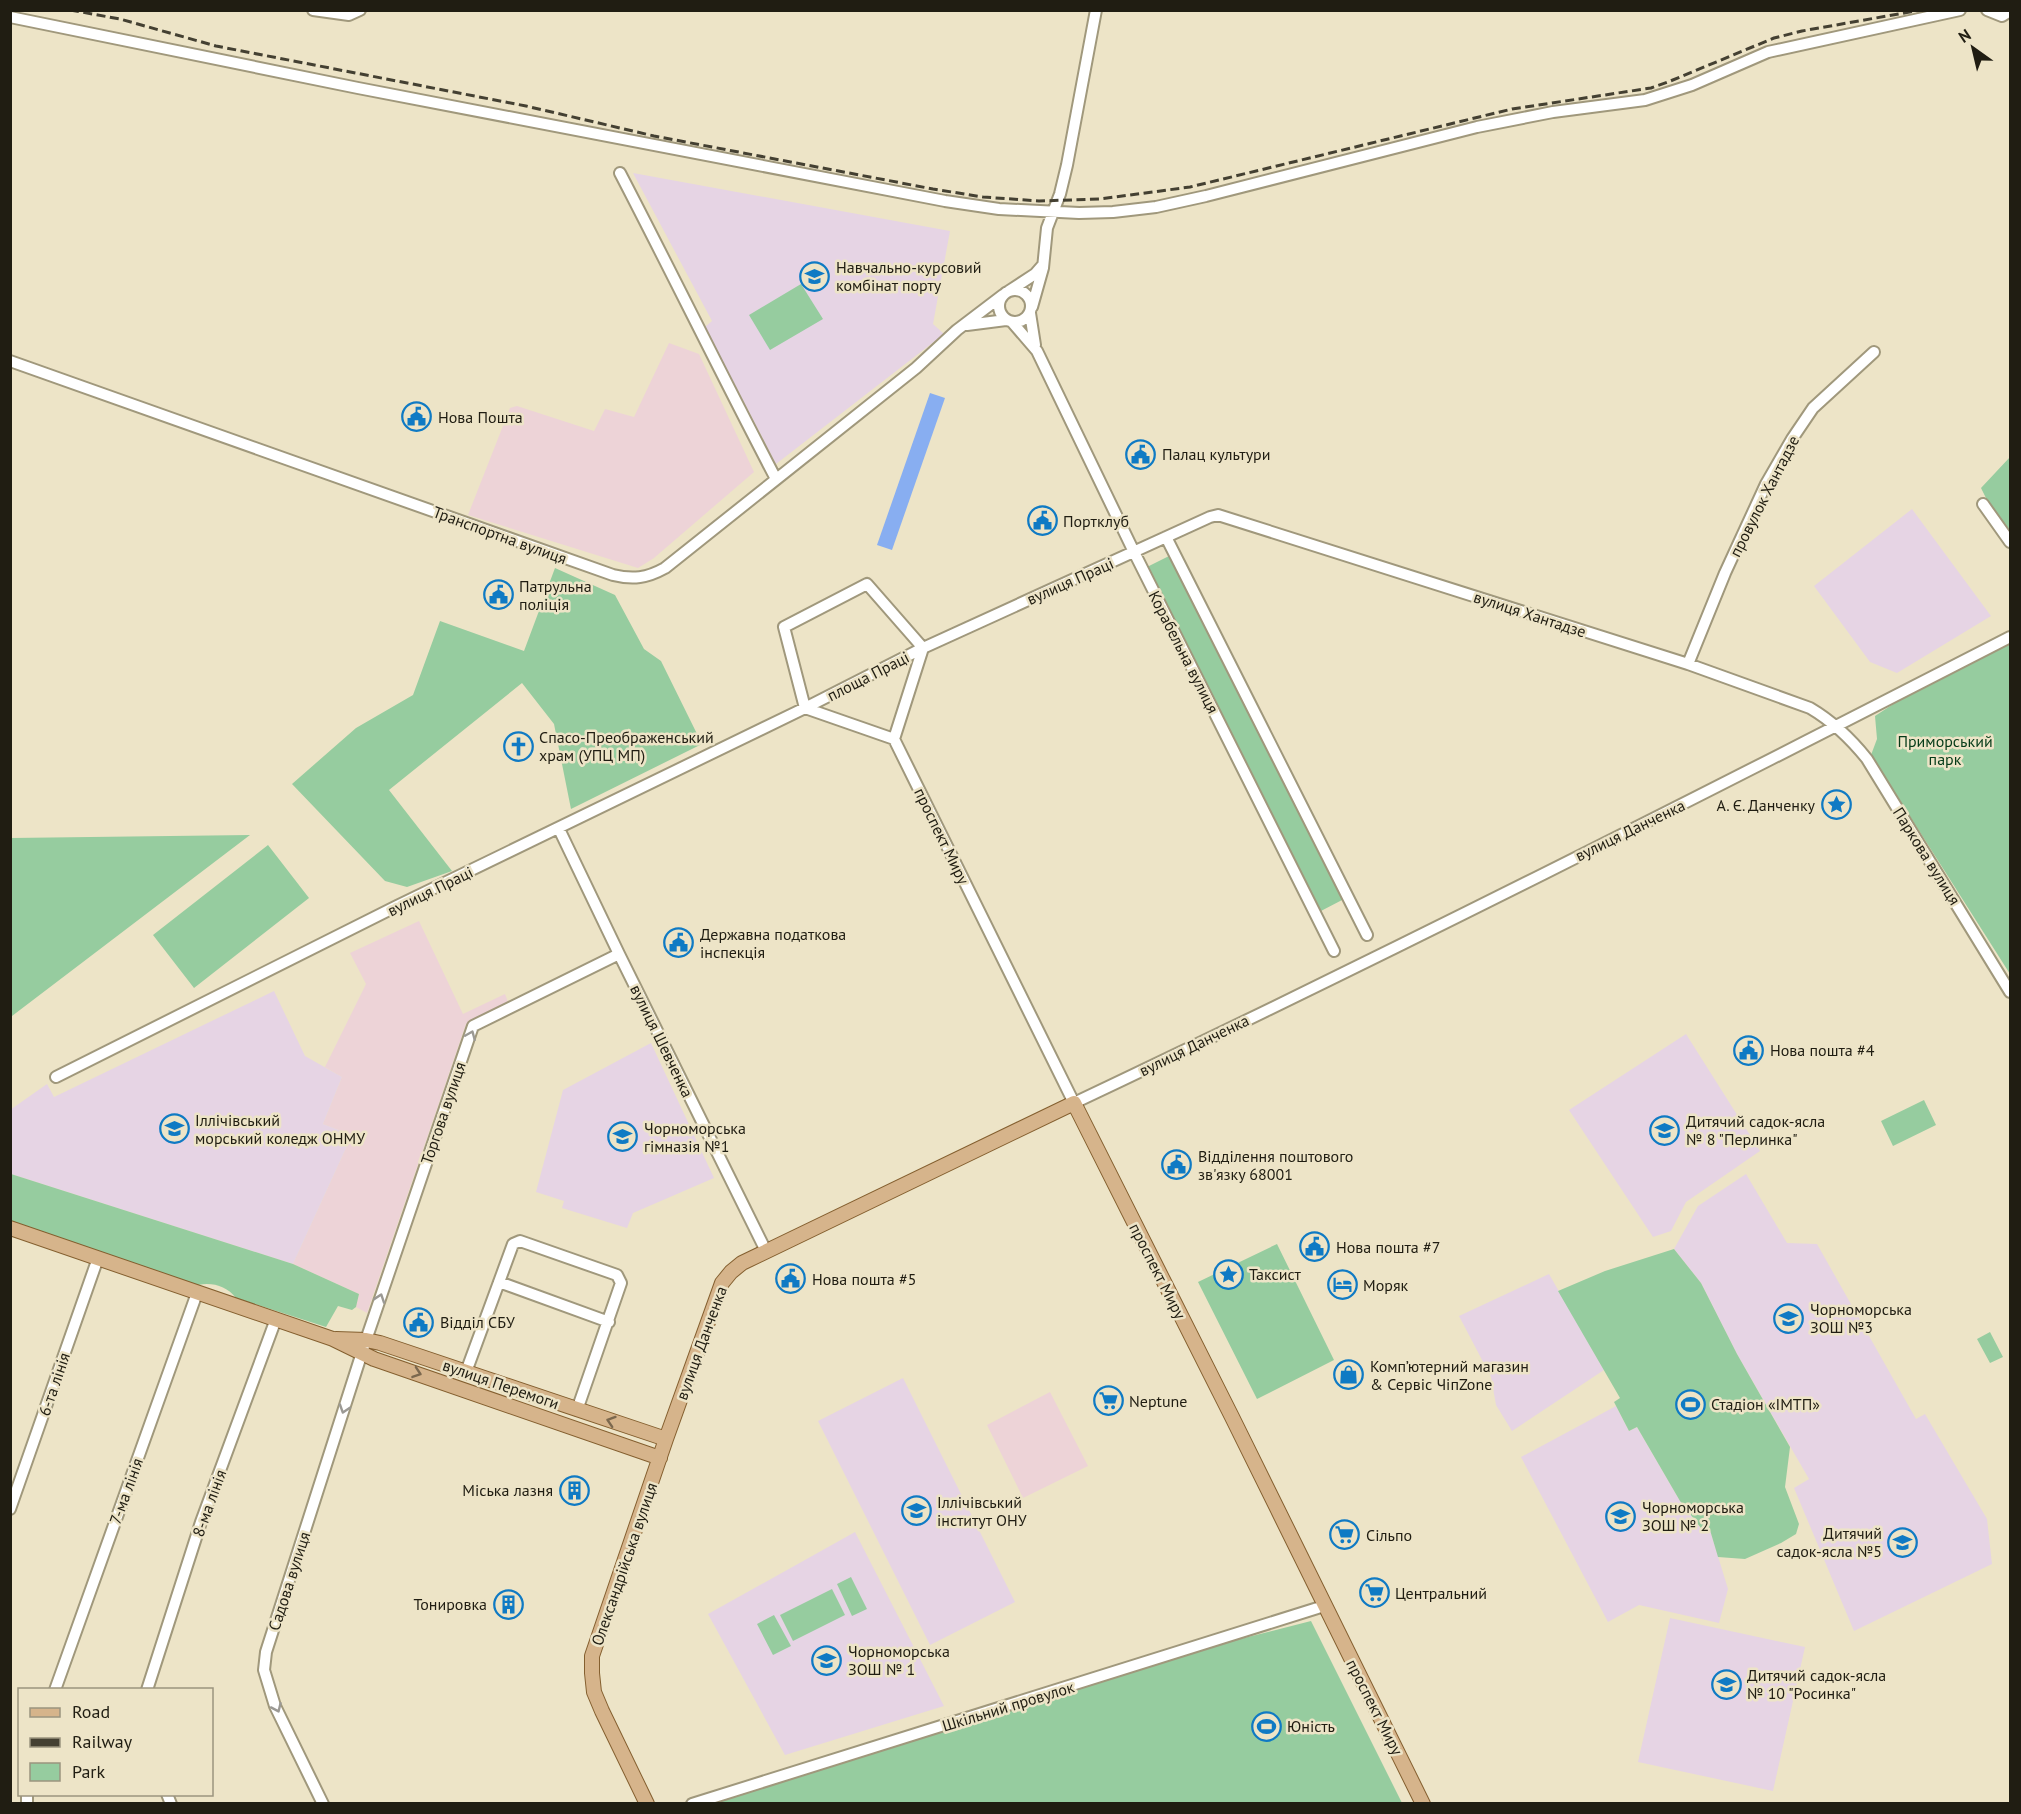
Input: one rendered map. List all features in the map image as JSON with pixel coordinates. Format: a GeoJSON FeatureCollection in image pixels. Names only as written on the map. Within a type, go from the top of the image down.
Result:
{"type":"FeatureCollection","features":[{"type":"Feature","properties":{"kind":"main road","name":"вулиця Данченка"},"geometry":{"type":"LineString","coordinates":[[660,1458],[722,1283],[730,1272],[766,1251],[1074,1103]]}},
{"type":"Feature","properties":{"kind":"main road","name":"проспект Миру"},"geometry":{"type":"LineString","coordinates":[[1074,1103],[1423,1803]]}},
{"type":"Feature","properties":{"kind":"main road","name":"вулиця Перемоги"},"geometry":{"type":"LineString","coordinates":[[10,1228],[333,1339],[364,1347],[660,1458]]}},
{"type":"Feature","properties":{"kind":"main road","name":"вулиця Перемоги"},"geometry":{"type":"LineString","coordinates":[[364,1347],[380,1343],[666,1439]]}},
{"type":"Feature","properties":{"kind":"main road","name":"Олександрійська вулиця"},"geometry":{"type":"LineString","coordinates":[[648,1803],[594,1692],[592,1656],[660,1458]]}},
{"type":"Feature","properties":{"kind":"street"},"geometry":{"type":"LineString","coordinates":[[313,10],[350,15],[360,10]]}},
{"type":"Feature","properties":{"kind":"street"},"geometry":{"type":"LineString","coordinates":[[1009,321],[1023,321],[1031,310],[1044,260],[1047,228],[1060,194],[1067,165],[1096,10]]}},
{"type":"Feature","properties":{"kind":"street"},"geometry":{"type":"LineString","coordinates":[[10,17],[358,88],[945,201],[999,209],[1113,212],[1155,207],[1206,196],[1477,127],[1553,112],[1645,100],[1692,85],[1768,52],[1960,10]]}},
{"type":"Feature","properties":{"kind":"street"},"geometry":{"type":"LineString","coordinates":[[1987,10],[2002,16],[2010,11]]}},
{"type":"Feature","properties":{"kind":"street"},"geometry":{"type":"LineString","coordinates":[[620,173],[678,286],[713,361],[776,479]]}},
{"type":"Feature","properties":{"kind":"street","name":"Транспортна вулиця"},"geometry":{"type":"LineString","coordinates":[[10,361],[591,568],[626,578],[640,578],[665,568],[916,368],[1005,293],[1035,274],[1044,260]]}},
{"type":"Feature","properties":{"kind":"street"},"geometry":{"type":"LineString","coordinates":[[1014,290],[1028,296],[1037,351],[999,310],[1005,293],[1014,290]]}},
{"type":"Feature","properties":{"kind":"street","name":"Транспортна вулиця"},"geometry":{"type":"LineString","coordinates":[[961,328],[971,324],[1009,321]]}},
{"type":"Feature","properties":{"kind":"street","name":"Корабельна вулиця"},"geometry":{"type":"LineString","coordinates":[[1037,351],[1134,552],[1334,951]]}},
{"type":"Feature","properties":{"kind":"street","name":"провулок Хантадзе"},"geometry":{"type":"LineString","coordinates":[[1688,664],[1725,573],[1766,484],[1792,439],[1814,408],[1874,352]]}},
{"type":"Feature","properties":{"kind":"street"},"geometry":{"type":"LineString","coordinates":[[1983,504],[2010,543]]}},
{"type":"Feature","properties":{"kind":"street","name":"вулиця Праці"},"geometry":{"type":"LineString","coordinates":[[923,648],[1218,515]]}},
{"type":"Feature","properties":{"kind":"street","name":"вулиця Хантадзе"},"geometry":{"type":"LineString","coordinates":[[1218,515],[1688,664],[1810,708],[1835,727]]}},
{"type":"Feature","properties":{"kind":"street"},"geometry":{"type":"LineString","coordinates":[[1166,537],[1367,935]]}},
{"type":"Feature","properties":{"kind":"street"},"geometry":{"type":"LineString","coordinates":[[805,708],[784,627],[867,584],[923,648]]}},
{"type":"Feature","properties":{"kind":"street","name":"вулиця Данченка"},"geometry":{"type":"LineString","coordinates":[[1074,1103],[1378,956],[2010,637]]}},
{"type":"Feature","properties":{"kind":"street","name":"площа Праці"},"geometry":{"type":"LineString","coordinates":[[805,708],[923,648]]}},
{"type":"Feature","properties":{"kind":"street","name":"площа Праці"},"geometry":{"type":"LineString","coordinates":[[805,708],[894,739],[923,648]]}},
{"type":"Feature","properties":{"kind":"street","name":"вулиця Праці"},"geometry":{"type":"LineString","coordinates":[[56,1077],[397,906],[805,708]]}},
{"type":"Feature","properties":{"kind":"street","name":"Паркова вулиця"},"geometry":{"type":"LineString","coordinates":[[1835,727],[1867,759],[2010,992]]}},
{"type":"Feature","properties":{"kind":"street","name":"проспект Миру"},"geometry":{"type":"LineString","coordinates":[[894,739],[1074,1103]]}},
{"type":"Feature","properties":{"kind":"street","name":"вулиця Шевченка"},"geometry":{"type":"LineString","coordinates":[[559,829],[766,1251]]}},
{"type":"Feature","properties":{"kind":"street","name":"Торгова вулиця"},"geometry":{"type":"LineString","coordinates":[[364,1347],[473,1026],[619,954]]}},
{"type":"Feature","properties":{"kind":"street"},"geometry":{"type":"LineString","coordinates":[[466,1372],[499,1282],[516,1241],[520,1241],[617,1275],[620,1279],[621,1284],[609,1322],[577,1410]]}},
{"type":"Feature","properties":{"kind":"street","name":"6-та лінія"},"geometry":{"type":"LineString","coordinates":[[10,1509],[98,1258]]}},
{"type":"Feature","properties":{"kind":"street"},"geometry":{"type":"LineString","coordinates":[[499,1282],[609,1322]]}},
{"type":"Feature","properties":{"kind":"street","name":"7-ма лінія"},"geometry":{"type":"LineString","coordinates":[[55,1688],[197,1293]]}},
{"type":"Feature","properties":{"kind":"street","name":"8-ма лінія"},"geometry":{"type":"LineString","coordinates":[[147,1688],[201,1522],[276,1319]]}},
{"type":"Feature","properties":{"kind":"street","name":"Садова вулиця"},"geometry":{"type":"LineString","coordinates":[[323,1803],[275,1706],[264,1670],[266,1652],[364,1347]]}},
{"type":"Feature","properties":{"kind":"street","name":"Шкільний провулок"},"geometry":{"type":"LineString","coordinates":[[692,1803],[1324,1606]]}},
{"type":"Feature","properties":{"kind":"shaded area","name":"Навчально-курсовий комбінат порту"},"geometry":{"type":"Polygon","coordinates":[[[633,173],[950,231],[933,324],[944,334],[776,464],[705,327],[712,321],[633,173]]]}},
{"type":"Feature","properties":{"kind":"shaded area"},"geometry":{"type":"Polygon","coordinates":[[[669,343],[699,354],[754,472],[654,558],[638,568],[468,515],[510,408],[517,406],[594,431],[605,409],[634,417],[669,343]]]}},
{"type":"Feature","properties":{"kind":"shaded area"},"geometry":{"type":"Polygon","coordinates":[[[1912,509],[1991,616],[1897,673],[1870,662],[1814,586],[1912,509]]]}},
{"type":"Feature","properties":{"kind":"shaded area"},"geometry":{"type":"Polygon","coordinates":[[[419,921],[463,1014],[505,994],[508,1002],[466,1024],[367,1313],[356,1307],[359,1294],[293,1264],[352,1135],[323,1124],[342,1077],[325,1067],[366,984],[350,953],[419,921]]]}},
{"type":"Feature","properties":{"kind":"shaded area","name":"Іллічівський морський коледж ОНМУ"},"geometry":{"type":"Polygon","coordinates":[[[274,991],[305,1056],[342,1077],[323,1124],[352,1135],[293,1264],[11,1174],[10,1110],[47,1084],[54,1097],[274,991]]]}},
{"type":"Feature","properties":{"kind":"shaded area","name":"Дитячий садок-ясла № 8 \"Перлинка\""},"geometry":{"type":"Polygon","coordinates":[[[1686,1034],[1760,1151],[1686,1202],[1671,1231],[1653,1237],[1569,1110],[1686,1034]]]}},
{"type":"Feature","properties":{"kind":"shaded area","name":"Чорноморська гімназія №1"},"geometry":{"type":"Polygon","coordinates":[[[651,1043],[714,1178],[633,1213],[627,1228],[562,1208],[564,1201],[536,1192],[563,1090],[651,1043]]]}},
{"type":"Feature","properties":{"kind":"shaded area"},"geometry":{"type":"Polygon","coordinates":[[[1746,1174],[1787,1243],[1817,1244],[1916,1419],[1925,1414],[1987,1519],[1992,1564],[1854,1631],[1794,1488],[1809,1479],[1737,1354],[1701,1283],[1674,1249],[1698,1206],[1746,1174]]]}},
{"type":"Feature","properties":{"kind":"shaded area"},"geometry":{"type":"Polygon","coordinates":[[[1549,1274],[1604,1370],[1512,1431],[1496,1405],[1491,1377],[1459,1316],[1549,1274]]]}},
{"type":"Feature","properties":{"kind":"shaded area","name":"Іллічівський інститут ОНУ"},"geometry":{"type":"Polygon","coordinates":[[[903,1378],[1015,1602],[930,1645],[818,1421],[903,1378]]]}},
{"type":"Feature","properties":{"kind":"shaded area"},"geometry":{"type":"Polygon","coordinates":[[[1050,1392],[1088,1466],[1023,1498],[987,1425],[1050,1392]]]}},
{"type":"Feature","properties":{"kind":"shaded area","name":"Чорноморська ЗОШ № 2"},"geometry":{"type":"Polygon","coordinates":[[[1616,1406],[1629,1431],[1637,1427],[1680,1501],[1703,1532],[1710,1530],[1728,1589],[1719,1623],[1639,1605],[1608,1622],[1521,1457],[1616,1406]]]}},
{"type":"Feature","properties":{"kind":"shaded area","name":"Чорноморська ЗОШ № 1"},"geometry":{"type":"Polygon","coordinates":[[[855,1532],[944,1706],[785,1755],[708,1614],[855,1532]]]}},
{"type":"Feature","properties":{"kind":"shaded area","name":"Дитячий садок-ясла № 10 \"Росинка\""},"geometry":{"type":"Polygon","coordinates":[[[1670,1618],[1805,1647],[1773,1791],[1638,1762],[1670,1618]]]}},
{"type":"Feature","properties":{"kind":"green space"},"geometry":{"type":"Polygon","coordinates":[[[801,284],[823,319],[770,350],[749,315],[801,284]]]}},
{"type":"Feature","properties":{"kind":"green space"},"geometry":{"type":"Polygon","coordinates":[[[2010,457],[2010,534],[1981,488],[2010,457]]]}},
{"type":"Feature","properties":{"kind":"green space"},"geometry":{"type":"Polygon","coordinates":[[[1171,555],[1344,899],[1319,912],[1147,567],[1171,555]]]}},
{"type":"Feature","properties":{"kind":"green space"},"geometry":{"type":"Polygon","coordinates":[[[555,568],[615,595],[644,649],[661,661],[702,744],[571,809],[554,724],[522,683],[389,790],[452,871],[407,887],[385,881],[292,784],[356,728],[413,695],[440,621],[524,651],[555,568]]]}},
{"type":"Feature","properties":{"kind":"green space","name":"Приморський парк"},"geometry":{"type":"Polygon","coordinates":[[[2010,638],[2010,974],[1871,755],[1877,739],[1875,716],[1901,699],[1899,695],[2010,638]]]}},
{"type":"Feature","properties":{"kind":"green space"},"geometry":{"type":"Polygon","coordinates":[[[250,835],[12,1016],[11,1015],[11,838],[250,835]]]}},
{"type":"Feature","properties":{"kind":"green space"},"geometry":{"type":"Polygon","coordinates":[[[268,845],[309,898],[194,988],[153,935],[268,845]]]}},
{"type":"Feature","properties":{"kind":"green space"},"geometry":{"type":"Polygon","coordinates":[[[1924,1100],[1936,1125],[1893,1146],[1881,1121],[1924,1100]]]}},
{"type":"Feature","properties":{"kind":"green space"},"geometry":{"type":"Polygon","coordinates":[[[11,1174],[293,1264],[359,1294],[356,1307],[352,1310],[338,1306],[326,1327],[236,1298],[228,1290],[219,1286],[198,1285],[11,1224],[11,1174]]]}},
{"type":"Feature","properties":{"kind":"green space"},"geometry":{"type":"Polygon","coordinates":[[[1277,1244],[1334,1360],[1257,1399],[1198,1282],[1277,1244]]]}},
{"type":"Feature","properties":{"kind":"green space","name":"Стадіон «ІМТП»"},"geometry":{"type":"Polygon","coordinates":[[[1674,1249],[1701,1283],[1737,1354],[1790,1447],[1785,1487],[1799,1524],[1796,1534],[1745,1559],[1718,1557],[1710,1530],[1704,1532],[1680,1501],[1637,1427],[1629,1431],[1614,1402],[1620,1398],[1558,1291],[1605,1271],[1674,1249]]]}},
{"type":"Feature","properties":{"kind":"green space"},"geometry":{"type":"Polygon","coordinates":[[[1990,1332],[2003,1357],[1990,1363],[1977,1339],[1990,1332]]]}},
{"type":"Feature","properties":{"kind":"green space"},"geometry":{"type":"Polygon","coordinates":[[[851,1577],[867,1609],[852,1616],[837,1584],[851,1577]]]}},
{"type":"Feature","properties":{"kind":"green space"},"geometry":{"type":"Polygon","coordinates":[[[832,1589],[845,1615],[793,1641],[780,1615],[832,1589]]]}},
{"type":"Feature","properties":{"kind":"green space"},"geometry":{"type":"Polygon","coordinates":[[[774,1615],[791,1646],[773,1655],[757,1624],[774,1615]]]}},
{"type":"Feature","properties":{"kind":"green space"},"geometry":{"type":"Polygon","coordinates":[[[1311,1621],[1402,1803],[709,1804],[1240,1639],[1311,1621]]]}},
{"type":"Feature","properties":{"kind":"water"},"geometry":{"type":"Polygon","coordinates":[[[930,393],[945,398],[892,550],[877,545],[930,393]]]}},
{"type":"Feature","properties":{"kind":"railway"},"geometry":{"type":"LineString","coordinates":[[70,10],[120,19],[216,46],[526,106],[654,136],[933,189],[983,197],[1039,201],[1100,199],[1190,187],[1512,109],[1651,88],[1774,38],[1921,10]]}},
{"type":"Feature","properties":{"kind":"place","name":"Навчально-курсовий комбінат порту"},"geometry":{"type":"Point","coordinates":[815,276]}},
{"type":"Feature","properties":{"kind":"place","name":"Нова Пошта"},"geometry":{"type":"Point","coordinates":[417,417]}},
{"type":"Feature","properties":{"kind":"place","name":"Палац культури"},"geometry":{"type":"Point","coordinates":[1141,454]}},
{"type":"Feature","properties":{"kind":"place","name":"Портклуб"},"geometry":{"type":"Point","coordinates":[1042,521]}},
{"type":"Feature","properties":{"kind":"place","name":"Патрульна поліція"},"geometry":{"type":"Point","coordinates":[498,595]}},
{"type":"Feature","properties":{"kind":"place","name":"Спасо-Преображенський храм (УПЦ МП)"},"geometry":{"type":"Point","coordinates":[518,746]}},
{"type":"Feature","properties":{"kind":"place","name":"А. Є. Данченку"},"geometry":{"type":"Point","coordinates":[1836,805]}},
{"type":"Feature","properties":{"kind":"place","name":"Державна податкова інспекція"},"geometry":{"type":"Point","coordinates":[679,943]}},
{"type":"Feature","properties":{"kind":"place","name":"Нова пошта #4"},"geometry":{"type":"Point","coordinates":[1749,1050]}},
{"type":"Feature","properties":{"kind":"place","name":"Іллічівський морський коледж ОНМУ"},"geometry":{"type":"Point","coordinates":[174,1129]}},
{"type":"Feature","properties":{"kind":"place","name":"Дитячий садок-ясла № 8 \"Перлинка\""},"geometry":{"type":"Point","coordinates":[1665,1130]}},
{"type":"Feature","properties":{"kind":"place","name":"Чорноморська гімназія №1"},"geometry":{"type":"Point","coordinates":[623,1137]}},
{"type":"Feature","properties":{"kind":"place","name":"Відділення поштового зв'язку 68001"},"geometry":{"type":"Point","coordinates":[1177,1165]}},
{"type":"Feature","properties":{"kind":"place","name":"Нова пошта #7"},"geometry":{"type":"Point","coordinates":[1315,1247]}},
{"type":"Feature","properties":{"kind":"place","name":"Таксист"},"geometry":{"type":"Point","coordinates":[1228,1274]}},
{"type":"Feature","properties":{"kind":"place","name":"Нова пошта #5"},"geometry":{"type":"Point","coordinates":[791,1279]}},
{"type":"Feature","properties":{"kind":"place","name":"Моряк"},"geometry":{"type":"Point","coordinates":[1342,1285]}},
{"type":"Feature","properties":{"kind":"place","name":"Чорноморська ЗОШ №3"},"geometry":{"type":"Point","coordinates":[1789,1318]}},
{"type":"Feature","properties":{"kind":"place","name":"Відділ СБУ"},"geometry":{"type":"Point","coordinates":[419,1322]}},
{"type":"Feature","properties":{"kind":"place","name":"Комп’ютерний магазин & Сервіс ЧіпZone"},"geometry":{"type":"Point","coordinates":[1349,1375]}},
{"type":"Feature","properties":{"kind":"place","name":"Neptune"},"geometry":{"type":"Point","coordinates":[1108,1401]}},
{"type":"Feature","properties":{"kind":"place","name":"Стадіон «ІМТП»"},"geometry":{"type":"Point","coordinates":[1690,1404]}},
{"type":"Feature","properties":{"kind":"place","name":"Міська лазня"},"geometry":{"type":"Point","coordinates":[574,1490]}},
{"type":"Feature","properties":{"kind":"place","name":"Іллічівський інститут ОНУ"},"geometry":{"type":"Point","coordinates":[916,1511]}},
{"type":"Feature","properties":{"kind":"place","name":"Чорноморська ЗОШ № 2"},"geometry":{"type":"Point","coordinates":[1621,1516]}},
{"type":"Feature","properties":{"kind":"place","name":"Сільпо"},"geometry":{"type":"Point","coordinates":[1345,1535]}},
{"type":"Feature","properties":{"kind":"place","name":"Дитячий садок-ясла №5"},"geometry":{"type":"Point","coordinates":[1903,1542]}},
{"type":"Feature","properties":{"kind":"place","name":"Центральний"},"geometry":{"type":"Point","coordinates":[1374,1593]}},
{"type":"Feature","properties":{"kind":"place","name":"Тонировка"},"geometry":{"type":"Point","coordinates":[508,1604]}},
{"type":"Feature","properties":{"kind":"place","name":"Чорноморська ЗОШ № 1"},"geometry":{"type":"Point","coordinates":[827,1660]}},
{"type":"Feature","properties":{"kind":"place","name":"Дитячий садок-ясла № 10 \"Росинка\""},"geometry":{"type":"Point","coordinates":[1726,1684]}},
{"type":"Feature","properties":{"kind":"place","name":"Юність"},"geometry":{"type":"Point","coordinates":[1266,1726]}}]}
